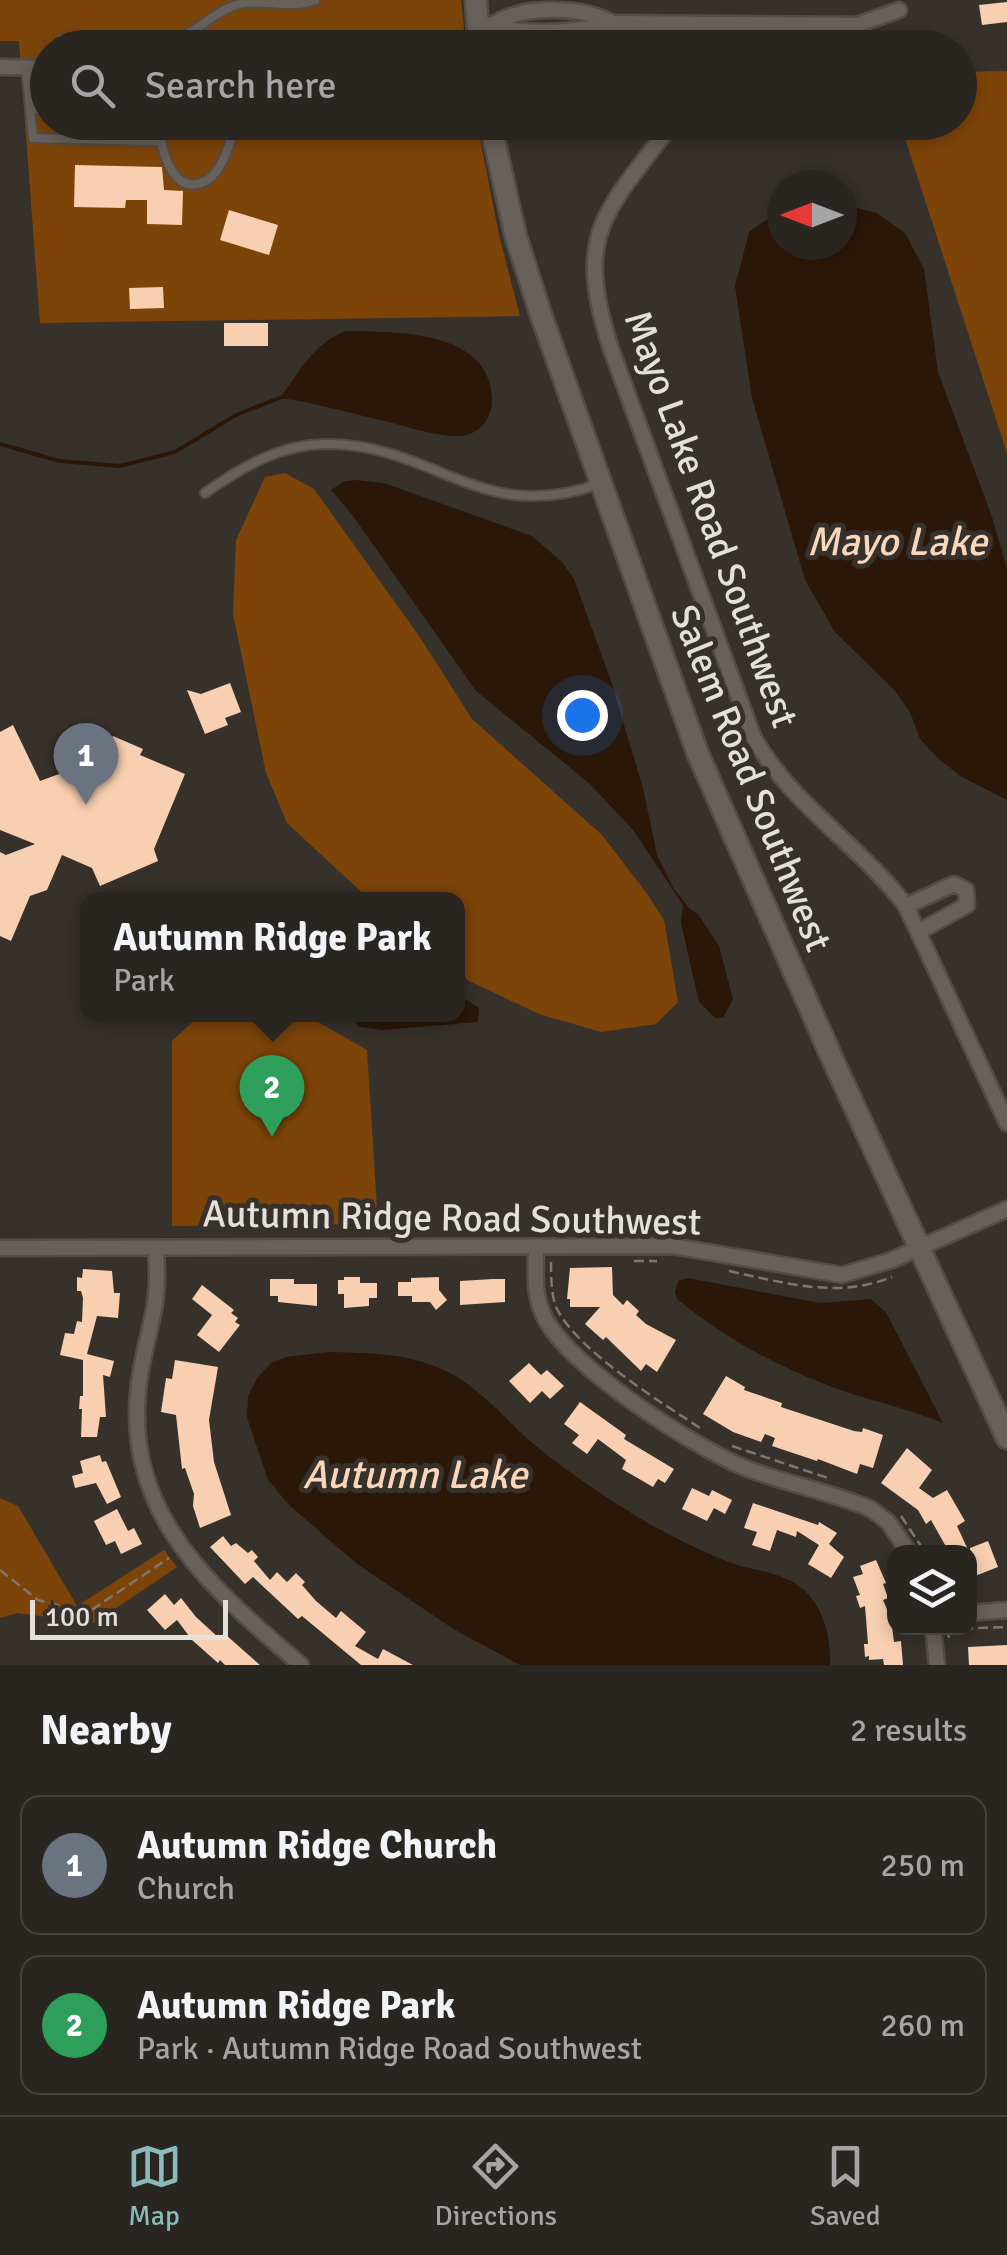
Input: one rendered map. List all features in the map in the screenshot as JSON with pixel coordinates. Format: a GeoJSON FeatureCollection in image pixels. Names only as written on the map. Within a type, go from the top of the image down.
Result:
{"type":"FeatureCollection","features":[{"type":"Feature","properties":{"kind":"main road"},"geometry":{"type":"LineString","coordinates":[[476,0],[486,23],[484,30]]}},
{"type":"Feature","properties":{"kind":"main road","name":"Salem Road Southwest"},"geometry":{"type":"LineString","coordinates":[[494,140],[529,279],[598,484],[715,798],[1007,1438]]}},
{"type":"Feature","properties":{"kind":"street"},"geometry":{"type":"LineString","coordinates":[[571,0],[585,12]]}},
{"type":"Feature","properties":{"kind":"street"},"geometry":{"type":"LineString","coordinates":[[548,6],[548,30]]}},
{"type":"Feature","properties":{"kind":"street"},"geometry":{"type":"LineString","coordinates":[[486,23],[548,6],[585,12],[613,23]]}},
{"type":"Feature","properties":{"kind":"street"},"geometry":{"type":"LineString","coordinates":[[486,23],[510,29],[548,30],[613,23],[857,25],[900,10]]}},
{"type":"Feature","properties":{"kind":"street"},"geometry":{"type":"LineString","coordinates":[[0,68],[30,68]]}},
{"type":"Feature","properties":{"kind":"street","name":"Mayo Lake Road Southwest"},"geometry":{"type":"LineString","coordinates":[[660,140],[606,213],[594,243],[593,267],[600,313],[684,554],[753,736],[776,774],[881,876],[906,906],[1007,1123]]}},
{"type":"Feature","properties":{"kind":"street"},"geometry":{"type":"LineString","coordinates":[[906,906],[954,884],[966,890],[966,905],[961,910],[920,931]]}},
{"type":"Feature","properties":{"kind":"street","name":"Autumn Ridge Road Southwest"},"geometry":{"type":"LineString","coordinates":[[0,1248],[684,1247],[842,1276],[861,1272],[1007,1209]]}},
{"type":"Feature","properties":{"kind":"street"},"geometry":{"type":"LineString","coordinates":[[536,1246],[536,1287],[542,1312],[576,1358],[658,1418],[726,1460],[872,1509],[888,1522],[904,1545]]}},
{"type":"Feature","properties":{"kind":"street"},"geometry":{"type":"LineString","coordinates":[[156,1248],[154,1309],[137,1405],[142,1455],[152,1494],[170,1532],[190,1560],[242,1614],[302,1665]]}},
{"type":"Feature","properties":{"kind":"street"},"geometry":{"type":"LineString","coordinates":[[977,1612],[1007,1610]]}},
{"type":"Feature","properties":{"kind":"street"},"geometry":{"type":"LineString","coordinates":[[934,1635],[937,1665]]}},
{"type":"Feature","properties":{"kind":"lane"},"geometry":{"type":"LineString","coordinates":[[195,30],[215,14],[244,3],[299,4],[316,0]]}},
{"type":"Feature","properties":{"kind":"lane"},"geometry":{"type":"LineString","coordinates":[[26,68],[30,109]]}},
{"type":"Feature","properties":{"kind":"lane"},"geometry":{"type":"LineString","coordinates":[[129,140],[160,140],[165,163],[172,173],[190,183],[204,182],[217,170],[229,140]]}},
{"type":"Feature","properties":{"kind":"lane"},"geometry":{"type":"LineString","coordinates":[[204,493],[268,456],[293,448],[334,444],[391,455],[522,498],[567,494],[598,484]]}},
{"type":"Feature","properties":{"kind":"path"},"geometry":{"type":"LineString","coordinates":[[551,1262],[557,1308],[573,1329],[604,1361],[709,1434]]}},
{"type":"Feature","properties":{"kind":"path"},"geometry":{"type":"LineString","coordinates":[[721,1442],[843,1484]]}},
{"type":"Feature","properties":{"kind":"path"},"geometry":{"type":"LineString","coordinates":[[899,1514],[921,1545]]}},
{"type":"Feature","properties":{"kind":"path"},"geometry":{"type":"LineString","coordinates":[[0,1570],[38,1600],[87,1613],[169,1558]]}},
{"type":"Feature","properties":{"kind":"path"},"geometry":{"type":"LineString","coordinates":[[977,1627],[1007,1626]]}},
{"type":"Feature","properties":{"kind":"shaded area"},"geometry":{"type":"Polygon","coordinates":[[[0,0],[461,0],[464,30],[30,30],[30,140],[480,140],[520,316],[40,323],[19,41],[0,41],[0,0]]]}},
{"type":"Feature","properties":{"kind":"shaded area"},"geometry":{"type":"Polygon","coordinates":[[[1007,71],[1007,453],[906,140],[977,140],[977,72],[1007,71]]]}},
{"type":"Feature","properties":{"kind":"shaded area"},"geometry":{"type":"Polygon","coordinates":[[[285,473],[314,489],[419,636],[472,719],[602,835],[648,895],[664,920],[678,1002],[656,1024],[601,1032],[539,1014],[469,981],[465,978],[465,892],[361,892],[287,823],[266,773],[233,614],[236,540],[265,477],[285,473]]]}},
{"type":"Feature","properties":{"kind":"shaded area"},"geometry":{"type":"Polygon","coordinates":[[[192,1022],[318,1022],[367,1050],[378,1224],[172,1226],[172,1041],[192,1022]]]}},
{"type":"Feature","properties":{"kind":"shaded area"},"geometry":{"type":"Polygon","coordinates":[[[0,1498],[18,1506],[77,1606],[164,1550],[177,1567],[94,1623],[17,1613],[0,1618],[0,1498]]]}},
{"type":"Feature","properties":{"kind":"water","name":"Mayo Lake"},"geometry":{"type":"Polygon","coordinates":[[[857,208],[877,213],[905,233],[924,269],[938,372],[1007,568],[1007,800],[960,776],[920,739],[910,712],[895,691],[835,632],[805,580],[752,398],[735,286],[749,232],[767,219],[767,260],[857,260],[857,208]]]}},
{"type":"Feature","properties":{"kind":"water"},"geometry":{"type":"Polygon","coordinates":[[[345,331],[413,335],[459,347],[476,360],[488,377],[492,401],[486,422],[467,435],[448,436],[280,398],[316,351],[345,331]]]}},
{"type":"Feature","properties":{"kind":"water"},"geometry":{"type":"Polygon","coordinates":[[[345,481],[384,483],[532,536],[562,562],[574,579],[611,681],[643,788],[657,855],[674,889],[698,914],[719,946],[733,999],[723,1018],[715,1018],[699,1002],[681,923],[683,905],[633,830],[590,784],[476,691],[331,490],[345,481]]]}},
{"type":"Feature","properties":{"kind":"water"},"geometry":{"type":"Polygon","coordinates":[[[465,999],[479,1008],[478,1022],[383,1030],[360,1027],[355,1022],[465,1022],[465,999]]]}},
{"type":"Feature","properties":{"kind":"water"},"geometry":{"type":"Polygon","coordinates":[[[688,1278],[820,1303],[871,1299],[886,1312],[943,1423],[832,1387],[751,1349],[677,1299],[678,1281],[688,1278]]]}},
{"type":"Feature","properties":{"kind":"water","name":"Autumn Lake"},"geometry":{"type":"Polygon","coordinates":[[[329,1352],[405,1358],[448,1372],[483,1397],[549,1456],[641,1519],[722,1559],[791,1581],[808,1594],[823,1618],[830,1665],[520,1665],[455,1630],[357,1564],[289,1505],[268,1480],[247,1418],[248,1396],[271,1363],[286,1357],[329,1352]]]}},
{"type":"Feature","properties":{"kind":"building"},"geometry":{"type":"Polygon","coordinates":[[[1007,2],[1007,22],[982,25],[979,5],[1007,2]]]}},
{"type":"Feature","properties":{"kind":"building"},"geometry":{"type":"Polygon","coordinates":[[[75,165],[162,167],[164,190],[183,191],[182,225],[147,224],[147,200],[126,200],[125,208],[74,207],[75,165]]]}},
{"type":"Feature","properties":{"kind":"building"},"geometry":{"type":"Polygon","coordinates":[[[229,210],[278,225],[269,255],[220,240],[229,210]]]}},
{"type":"Feature","properties":{"kind":"building"},"geometry":{"type":"Polygon","coordinates":[[[163,287],[164,308],[130,309],[129,288],[163,287]]]}},
{"type":"Feature","properties":{"kind":"building"},"geometry":{"type":"Polygon","coordinates":[[[224,323],[268,323],[268,346],[224,346],[224,323]]]}},
{"type":"Feature","properties":{"kind":"building"},"geometry":{"type":"Polygon","coordinates":[[[230,683],[241,712],[225,718],[228,725],[205,734],[187,690],[201,694],[230,683]]]}},
{"type":"Feature","properties":{"kind":"building"},"geometry":{"type":"Polygon","coordinates":[[[13,725],[40,781],[70,770],[74,756],[89,751],[104,757],[113,736],[143,749],[140,755],[185,774],[154,849],[158,861],[100,886],[92,868],[62,855],[47,890],[30,896],[11,941],[0,936],[0,852],[6,855],[35,844],[0,830],[0,732],[13,725]]]}},
{"type":"Feature","properties":{"kind":"building"},"geometry":{"type":"Polygon","coordinates":[[[612,1267],[613,1295],[623,1305],[627,1300],[646,1324],[676,1340],[657,1372],[646,1364],[641,1371],[606,1337],[603,1340],[585,1324],[600,1307],[570,1307],[570,1268],[612,1267]]]}},
{"type":"Feature","properties":{"kind":"building"},"geometry":{"type":"Polygon","coordinates":[[[83,1269],[112,1271],[114,1293],[120,1293],[118,1318],[97,1316],[87,1354],[114,1361],[110,1377],[103,1375],[106,1417],[100,1417],[97,1437],[81,1437],[83,1360],[60,1355],[65,1333],[74,1334],[77,1321],[82,1322],[83,1298],[81,1291],[77,1291],[77,1277],[82,1278],[83,1269]]]}},
{"type":"Feature","properties":{"kind":"building"},"geometry":{"type":"Polygon","coordinates":[[[360,1277],[360,1283],[377,1283],[377,1298],[369,1298],[369,1306],[344,1308],[338,1280],[360,1277]]]}},
{"type":"Feature","properties":{"kind":"building"},"geometry":{"type":"Polygon","coordinates":[[[439,1277],[439,1290],[447,1300],[436,1310],[430,1302],[412,1302],[412,1296],[398,1296],[398,1282],[439,1277]]]}},
{"type":"Feature","properties":{"kind":"building"},"geometry":{"type":"Polygon","coordinates":[[[270,1279],[317,1284],[317,1306],[278,1302],[278,1296],[270,1296],[270,1279]]]}},
{"type":"Feature","properties":{"kind":"building"},"geometry":{"type":"Polygon","coordinates":[[[505,1279],[505,1302],[460,1305],[460,1281],[505,1279]]]}},
{"type":"Feature","properties":{"kind":"building"},"geometry":{"type":"Polygon","coordinates":[[[202,1285],[234,1310],[231,1313],[240,1325],[219,1352],[197,1335],[212,1315],[192,1299],[202,1285]]]}},
{"type":"Feature","properties":{"kind":"building"},"geometry":{"type":"Polygon","coordinates":[[[175,1360],[218,1367],[209,1420],[214,1462],[231,1515],[200,1528],[193,1506],[194,1494],[185,1468],[182,1469],[176,1415],[161,1412],[166,1378],[172,1379],[175,1360]]]}},
{"type":"Feature","properties":{"kind":"building"},"geometry":{"type":"Polygon","coordinates":[[[529,1363],[541,1375],[547,1370],[564,1386],[550,1399],[542,1391],[530,1403],[509,1381],[529,1363]]]}},
{"type":"Feature","properties":{"kind":"building"},"geometry":{"type":"Polygon","coordinates":[[[726,1376],[744,1390],[782,1403],[781,1407],[854,1431],[862,1432],[863,1428],[883,1435],[873,1468],[860,1464],[857,1474],[772,1446],[775,1438],[765,1434],[761,1442],[733,1432],[703,1414],[726,1376]]]}},
{"type":"Feature","properties":{"kind":"building"},"geometry":{"type":"Polygon","coordinates":[[[580,1402],[626,1435],[624,1439],[674,1469],[665,1483],[658,1479],[653,1487],[622,1469],[626,1460],[598,1439],[587,1454],[572,1443],[579,1435],[564,1424],[580,1402]]]}},
{"type":"Feature","properties":{"kind":"building"},"geometry":{"type":"Polygon","coordinates":[[[907,1448],[932,1470],[919,1488],[933,1498],[947,1490],[965,1521],[957,1526],[966,1545],[945,1545],[931,1520],[926,1524],[918,1510],[881,1483],[907,1448]]]}},
{"type":"Feature","properties":{"kind":"building"},"geometry":{"type":"Polygon","coordinates":[[[100,1455],[121,1497],[107,1504],[96,1483],[75,1488],[72,1476],[83,1473],[80,1461],[100,1455]]]}},
{"type":"Feature","properties":{"kind":"building"},"geometry":{"type":"Polygon","coordinates":[[[692,1488],[709,1496],[712,1490],[732,1500],[725,1514],[714,1508],[707,1521],[682,1509],[692,1488]]]}},
{"type":"Feature","properties":{"kind":"building"},"geometry":{"type":"Polygon","coordinates":[[[753,1503],[818,1525],[819,1522],[837,1533],[829,1544],[844,1557],[831,1578],[808,1564],[819,1545],[797,1531],[796,1537],[777,1530],[770,1551],[752,1545],[757,1532],[744,1528],[753,1503]]]}},
{"type":"Feature","properties":{"kind":"building"},"geometry":{"type":"Polygon","coordinates":[[[117,1509],[128,1531],[134,1528],[142,1544],[121,1554],[115,1541],[106,1545],[94,1521],[117,1509]]]}},
{"type":"Feature","properties":{"kind":"building"},"geometry":{"type":"Polygon","coordinates":[[[223,1536],[231,1546],[236,1543],[248,1553],[252,1550],[258,1557],[254,1561],[270,1580],[277,1572],[287,1582],[296,1573],[316,1601],[336,1618],[341,1611],[366,1632],[355,1646],[378,1659],[383,1649],[413,1665],[361,1665],[302,1616],[298,1619],[253,1577],[245,1584],[210,1547],[223,1536]]]}},
{"type":"Feature","properties":{"kind":"building"},"geometry":{"type":"Polygon","coordinates":[[[988,1541],[998,1567],[977,1575],[977,1545],[988,1541]]]}},
{"type":"Feature","properties":{"kind":"building"},"geometry":{"type":"Polygon","coordinates":[[[876,1560],[886,1583],[883,1584],[887,1598],[883,1600],[887,1635],[893,1635],[894,1642],[901,1641],[903,1665],[884,1665],[883,1659],[865,1657],[865,1606],[860,1608],[853,1577],[863,1574],[860,1566],[876,1560]]]}},
{"type":"Feature","properties":{"kind":"building"},"geometry":{"type":"Polygon","coordinates":[[[165,1594],[174,1605],[181,1598],[219,1638],[226,1635],[260,1665],[225,1665],[220,1660],[218,1663],[177,1620],[165,1630],[147,1610],[165,1594]]]}},
{"type":"Feature","properties":{"kind":"building"},"geometry":{"type":"Polygon","coordinates":[[[1007,1645],[1007,1665],[969,1665],[968,1647],[1007,1645]]]}},
{"type":"Feature","properties":{"kind":"waterway"},"geometry":{"type":"LineString","coordinates":[[0,444],[59,461],[120,466],[175,452],[236,415],[282,397]]}},
{"type":"Feature","properties":{"kind":"place","name":"Autumn Ridge Church"},"geometry":{"type":"Point","coordinates":[86,805]}},
{"type":"Feature","properties":{"kind":"place","name":"Autumn Ridge Park"},"geometry":{"type":"Point","coordinates":[272,1137]}}]}
